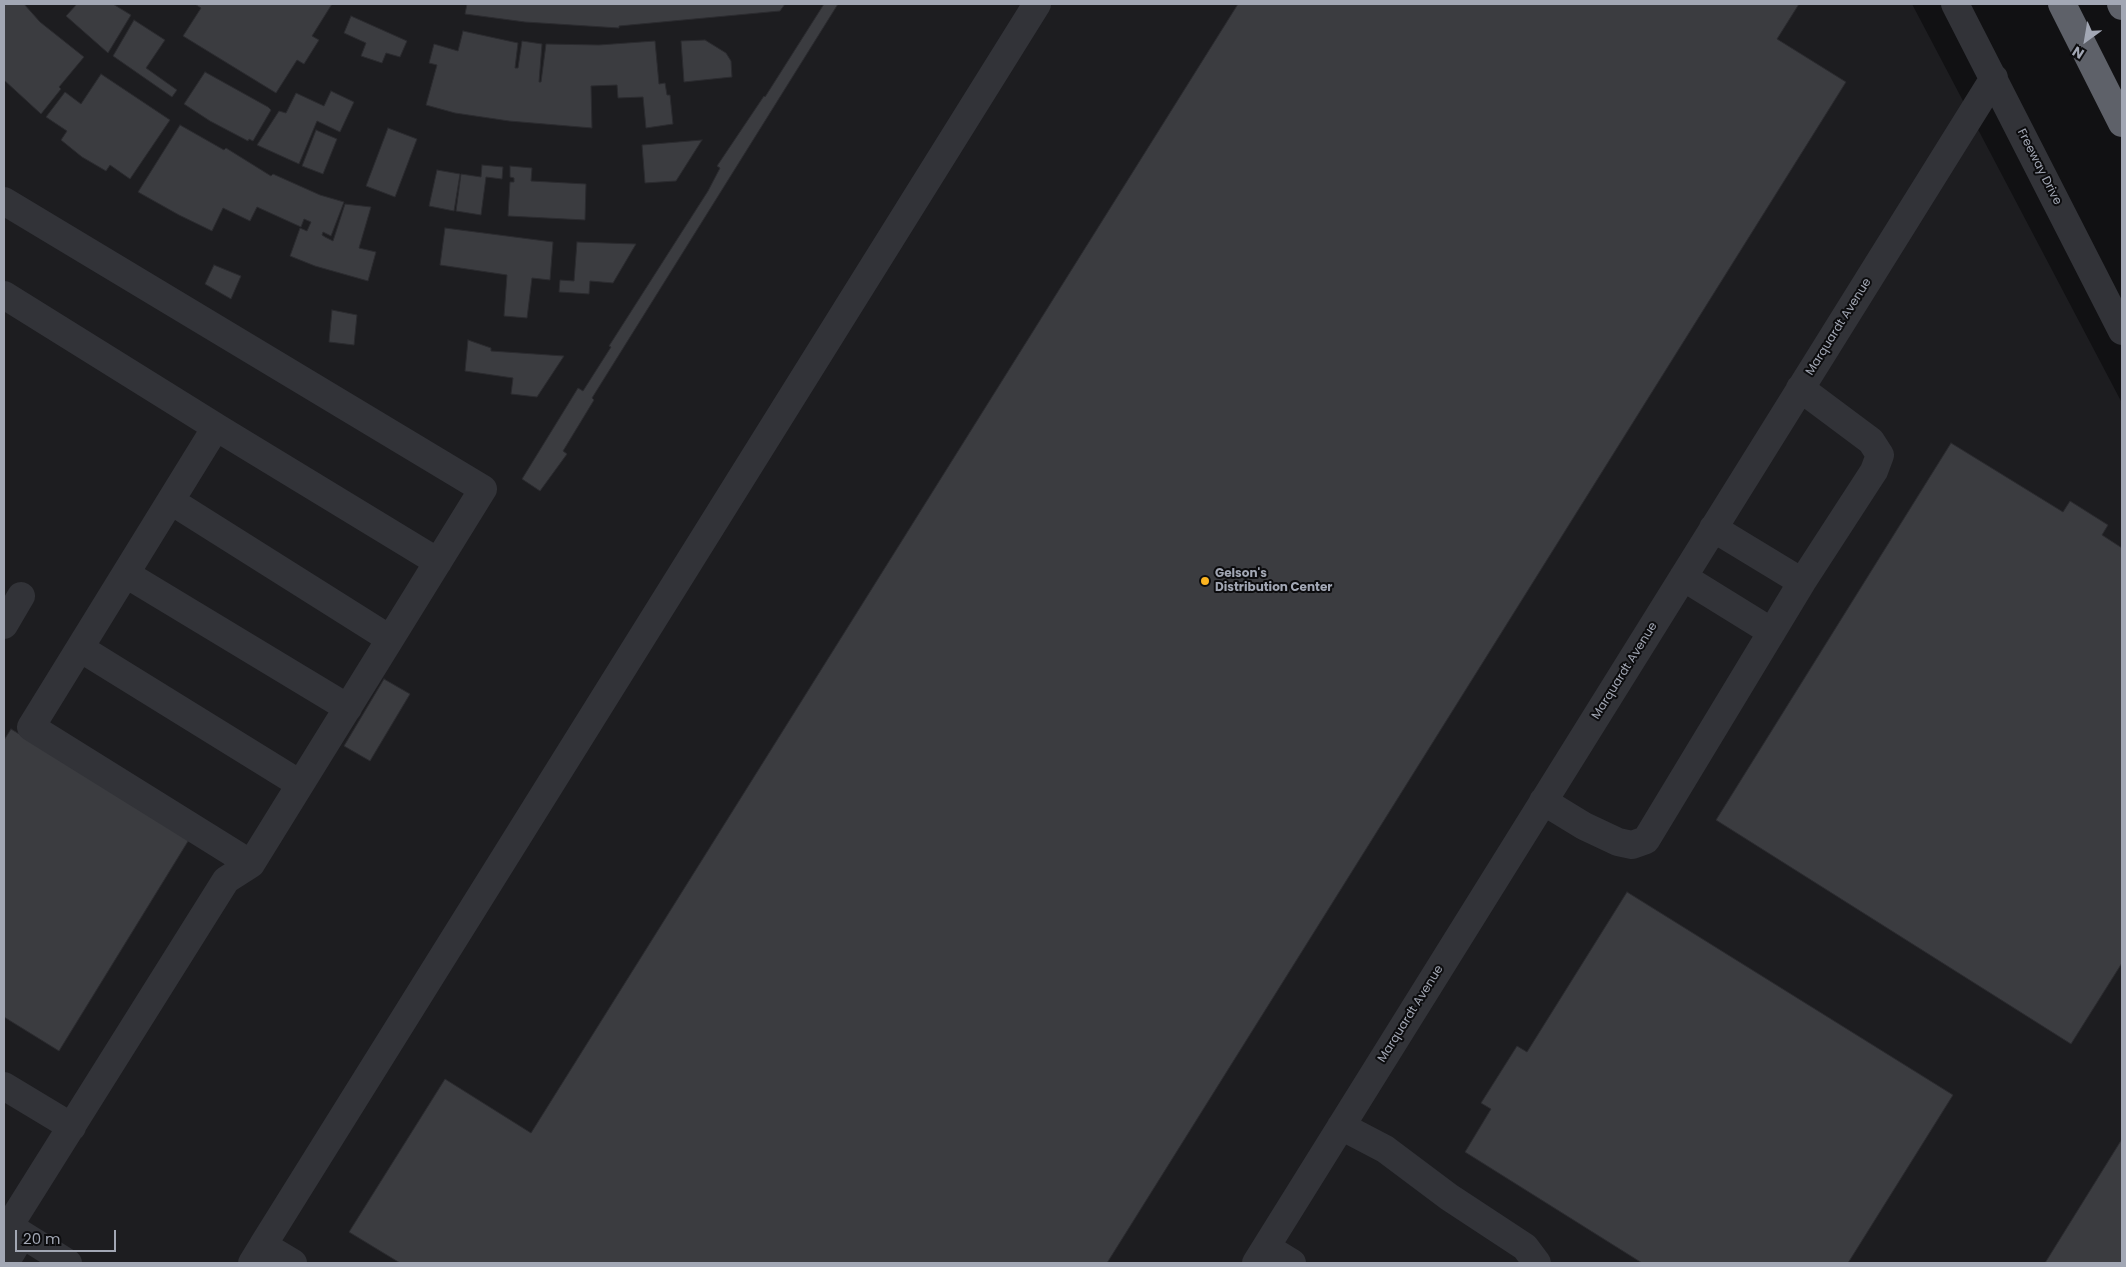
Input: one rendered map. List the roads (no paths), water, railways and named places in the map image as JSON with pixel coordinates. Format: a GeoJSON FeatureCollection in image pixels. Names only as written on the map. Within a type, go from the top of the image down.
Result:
{"type":"FeatureCollection","features":[{"type":"Feature","properties":{"kind":"highway"},"geometry":{"type":"LineString","coordinates":[[2062,4],[2122,123]]}},
{"type":"Feature","properties":{"kind":"street"},"geometry":{"type":"LineString","coordinates":[[293,1263],[258,1254],[1037,4]]}},
{"type":"Feature","properties":{"kind":"street","name":"Freeway Drive"},"geometry":{"type":"LineString","coordinates":[[1955,4],[2122,331]]}},
{"type":"Feature","properties":{"kind":"street","name":"Marquardt Avenue"},"geometry":{"type":"LineString","coordinates":[[1261,1255],[1994,78]]}},
{"type":"Feature","properties":{"kind":"street"},"geometry":{"type":"LineString","coordinates":[[4,200],[483,489],[251,864],[226,880],[72,1127],[12,1228],[5,1263]]}},
{"type":"Feature","properties":{"kind":"street"},"geometry":{"type":"LineString","coordinates":[[4,295],[216,428],[438,562]]}},
{"type":"Feature","properties":{"kind":"street"},"geometry":{"type":"LineString","coordinates":[[1544,801],[1584,826],[1618,842],[1632,845],[1646,840],[1802,582],[1874,471],[1880,456],[1871,441],[1800,388]]}},
{"type":"Feature","properties":{"kind":"street"},"geometry":{"type":"LineString","coordinates":[[216,428],[31,727],[251,864]]}},
{"type":"Feature","properties":{"kind":"street"},"geometry":{"type":"LineString","coordinates":[[171,501],[390,639]]}},
{"type":"Feature","properties":{"kind":"street"},"geometry":{"type":"LineString","coordinates":[[1714,528],[1802,582]]}},
{"type":"Feature","properties":{"kind":"street"},"geometry":{"type":"LineString","coordinates":[[126,574],[348,708]]}},
{"type":"Feature","properties":{"kind":"street"},"geometry":{"type":"LineString","coordinates":[[1683,578],[1772,632]]}},
{"type":"Feature","properties":{"kind":"street"},"geometry":{"type":"LineString","coordinates":[[4,625],[21,596]]}},
{"type":"Feature","properties":{"kind":"street"},"geometry":{"type":"LineString","coordinates":[[80,648],[300,784]]}},
{"type":"Feature","properties":{"kind":"street"},"geometry":{"type":"LineString","coordinates":[[4,1086],[72,1127]]}},
{"type":"Feature","properties":{"kind":"street"},"geometry":{"type":"LineString","coordinates":[[1342,1126],[1385,1149],[1449,1197],[1525,1247],[1537,1263]]}},
{"type":"Feature","properties":{"kind":"street"},"geometry":{"type":"LineString","coordinates":[[12,1228],[68,1263]]}},
{"type":"Feature","properties":{"kind":"street"},"geometry":{"type":"LineString","coordinates":[[1261,1255],[1292,1263]]}},
{"type":"Feature","properties":{"kind":"place","name":"Gelson's Distribution Center"},"geometry":{"type":"Point","coordinates":[1205,581]}}]}
